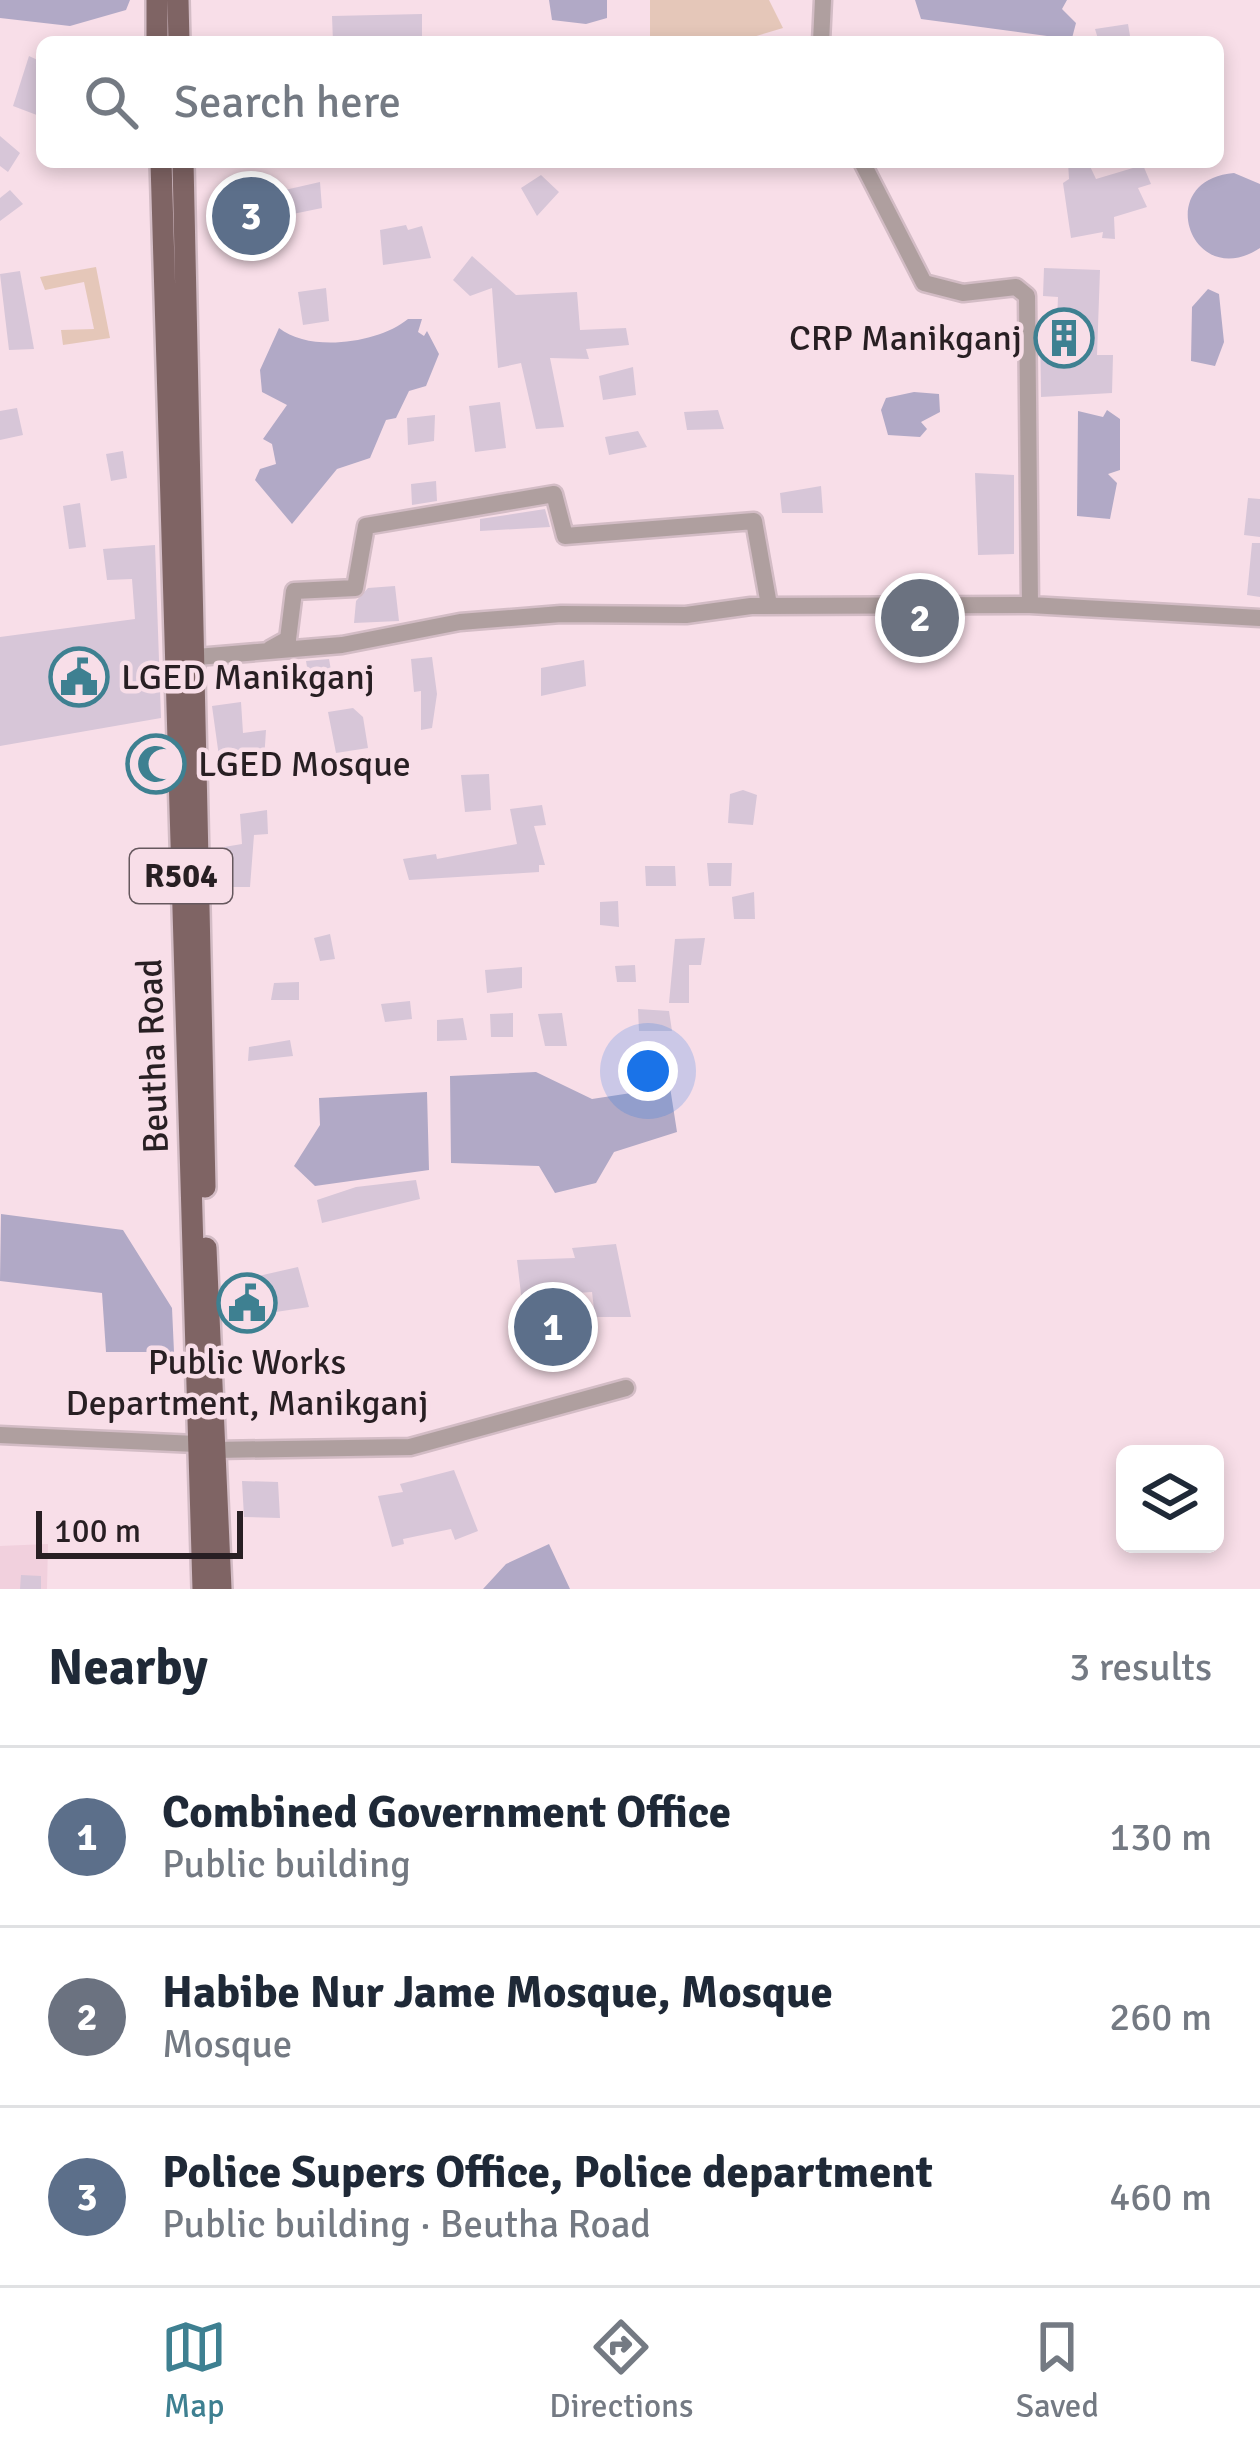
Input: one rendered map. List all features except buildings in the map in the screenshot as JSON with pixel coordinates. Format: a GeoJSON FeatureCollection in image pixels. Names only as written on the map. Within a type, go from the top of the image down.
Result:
{"type":"FeatureCollection","features":[{"type":"Feature","properties":{"kind":"main road"},"geometry":{"type":"LineString","coordinates":[[157,0],[157,36]]}},
{"type":"Feature","properties":{"kind":"main road"},"geometry":{"type":"LineString","coordinates":[[178,0],[179,36]]}},
{"type":"Feature","properties":{"kind":"main road","name":"Beutha Road"},"geometry":{"type":"LineString","coordinates":[[162,168],[175,232]]}},
{"type":"Feature","properties":{"kind":"main road","name":"Beutha Road"},"geometry":{"type":"LineString","coordinates":[[182,168],[175,232],[182,658],[206,1447],[203,1589]]}},
{"type":"Feature","properties":{"kind":"main road","name":"Beutha Road"},"geometry":{"type":"LineString","coordinates":[[206,1447],[220,1589]]}},
{"type":"Feature","properties":{"kind":"street"},"geometry":{"type":"LineString","coordinates":[[821,36],[823,0]]}},
{"type":"Feature","properties":{"kind":"street"},"geometry":{"type":"LineString","coordinates":[[865,168],[924,283],[963,293],[1016,286],[1027,296],[1030,605]]}},
{"type":"Feature","properties":{"kind":"street"},"geometry":{"type":"LineString","coordinates":[[264,652],[288,639],[294,591],[355,588],[366,526],[554,494],[565,536],[754,521],[770,605]]}},
{"type":"Feature","properties":{"kind":"street"},"geometry":{"type":"LineString","coordinates":[[182,658],[354,643],[460,622],[561,614],[686,615],[770,605],[1030,605],[1260,617]]}},
{"type":"Feature","properties":{"kind":"street"},"geometry":{"type":"LineString","coordinates":[[0,1435],[206,1447],[410,1447],[626,1388]]}},
{"type":"Feature","properties":{"kind":"shaded area"},"geometry":{"type":"Polygon","coordinates":[[[0,0],[130,0],[126,10],[70,26],[0,18],[0,0]]]}},
{"type":"Feature","properties":{"kind":"shaded area"},"geometry":{"type":"Polygon","coordinates":[[[549,0],[607,0],[607,18],[586,24],[552,20],[549,0]]]}},
{"type":"Feature","properties":{"kind":"shaded area"},"geometry":{"type":"Polygon","coordinates":[[[650,0],[769,0],[783,28],[756,36],[650,36],[650,0]]]}},
{"type":"Feature","properties":{"kind":"shaded area"},"geometry":{"type":"Polygon","coordinates":[[[915,0],[1067,0],[1062,9],[1076,23],[1073,36],[1047,36],[921,19],[915,0]]]}},
{"type":"Feature","properties":{"kind":"shaded area"},"geometry":{"type":"Polygon","coordinates":[[[1234,173],[1260,184],[1260,248],[1236,258],[1216,256],[1200,246],[1190,230],[1188,212],[1193,194],[1208,180],[1234,173]]]}},
{"type":"Feature","properties":{"kind":"shaded area"},"geometry":{"type":"Polygon","coordinates":[[[96,267],[110,338],[63,345],[61,330],[94,329],[84,282],[45,290],[40,277],[96,267]]]}},
{"type":"Feature","properties":{"kind":"shaded area"},"geometry":{"type":"Polygon","coordinates":[[[1208,289],[1219,294],[1224,342],[1215,366],[1191,361],[1192,307],[1208,289]]]}},
{"type":"Feature","properties":{"kind":"shaded area"},"geometry":{"type":"Polygon","coordinates":[[[408,319],[422,319],[418,332],[424,336],[427,331],[439,354],[426,386],[409,391],[396,418],[386,420],[370,458],[337,469],[292,524],[255,480],[260,469],[276,464],[272,444],[263,439],[287,405],[262,392],[260,370],[279,328],[308,341],[344,342],[380,334],[408,319]]]}},
{"type":"Feature","properties":{"kind":"shaded area"},"geometry":{"type":"Polygon","coordinates":[[[914,392],[939,394],[940,412],[921,422],[927,429],[920,437],[888,435],[881,410],[886,398],[914,392]]]}},
{"type":"Feature","properties":{"kind":"shaded area"},"geometry":{"type":"Polygon","coordinates":[[[1107,410],[1120,419],[1120,470],[1108,474],[1117,483],[1110,519],[1077,516],[1078,411],[1103,417],[1107,410]]]}},
{"type":"Feature","properties":{"kind":"shaded area"},"geometry":{"type":"Polygon","coordinates":[[[536,1072],[592,1099],[670,1087],[677,1132],[614,1152],[596,1183],[555,1193],[539,1166],[451,1163],[450,1076],[536,1072]]]}},
{"type":"Feature","properties":{"kind":"shaded area"},"geometry":{"type":"Polygon","coordinates":[[[427,1092],[429,1170],[315,1186],[294,1166],[320,1125],[319,1098],[427,1092]]]}},
{"type":"Feature","properties":{"kind":"shaded area"},"geometry":{"type":"Polygon","coordinates":[[[1,1214],[123,1230],[172,1308],[174,1352],[106,1352],[102,1293],[0,1281],[1,1214]]]}},
{"type":"Feature","properties":{"kind":"shaded area"},"geometry":{"type":"Polygon","coordinates":[[[48,1544],[47,1589],[0,1589],[0,1546],[48,1544]]]}},
{"type":"Feature","properties":{"kind":"shaded area"},"geometry":{"type":"Polygon","coordinates":[[[549,1544],[570,1589],[483,1589],[506,1564],[549,1544]]]}},
{"type":"Feature","properties":{"kind":"place","name":"Police Supers Office, Police department"},"geometry":{"type":"Point","coordinates":[251,216]}},
{"type":"Feature","properties":{"kind":"place","name":"CRP Manikganj"},"geometry":{"type":"Point","coordinates":[1064,338]}},
{"type":"Feature","properties":{"kind":"place","name":"Habibe Nur Jame Mosque, Mosque"},"geometry":{"type":"Point","coordinates":[920,618]}},
{"type":"Feature","properties":{"kind":"place","name":"LGED Manikganj"},"geometry":{"type":"Point","coordinates":[79,677]}},
{"type":"Feature","properties":{"kind":"place","name":"LGED Mosque"},"geometry":{"type":"Point","coordinates":[156,764]}},
{"type":"Feature","properties":{"kind":"place","name":"Public Works Department, Manikganj"},"geometry":{"type":"Point","coordinates":[247,1303]}},
{"type":"Feature","properties":{"kind":"place","name":"Combined Government Office"},"geometry":{"type":"Point","coordinates":[553,1327]}}]}
